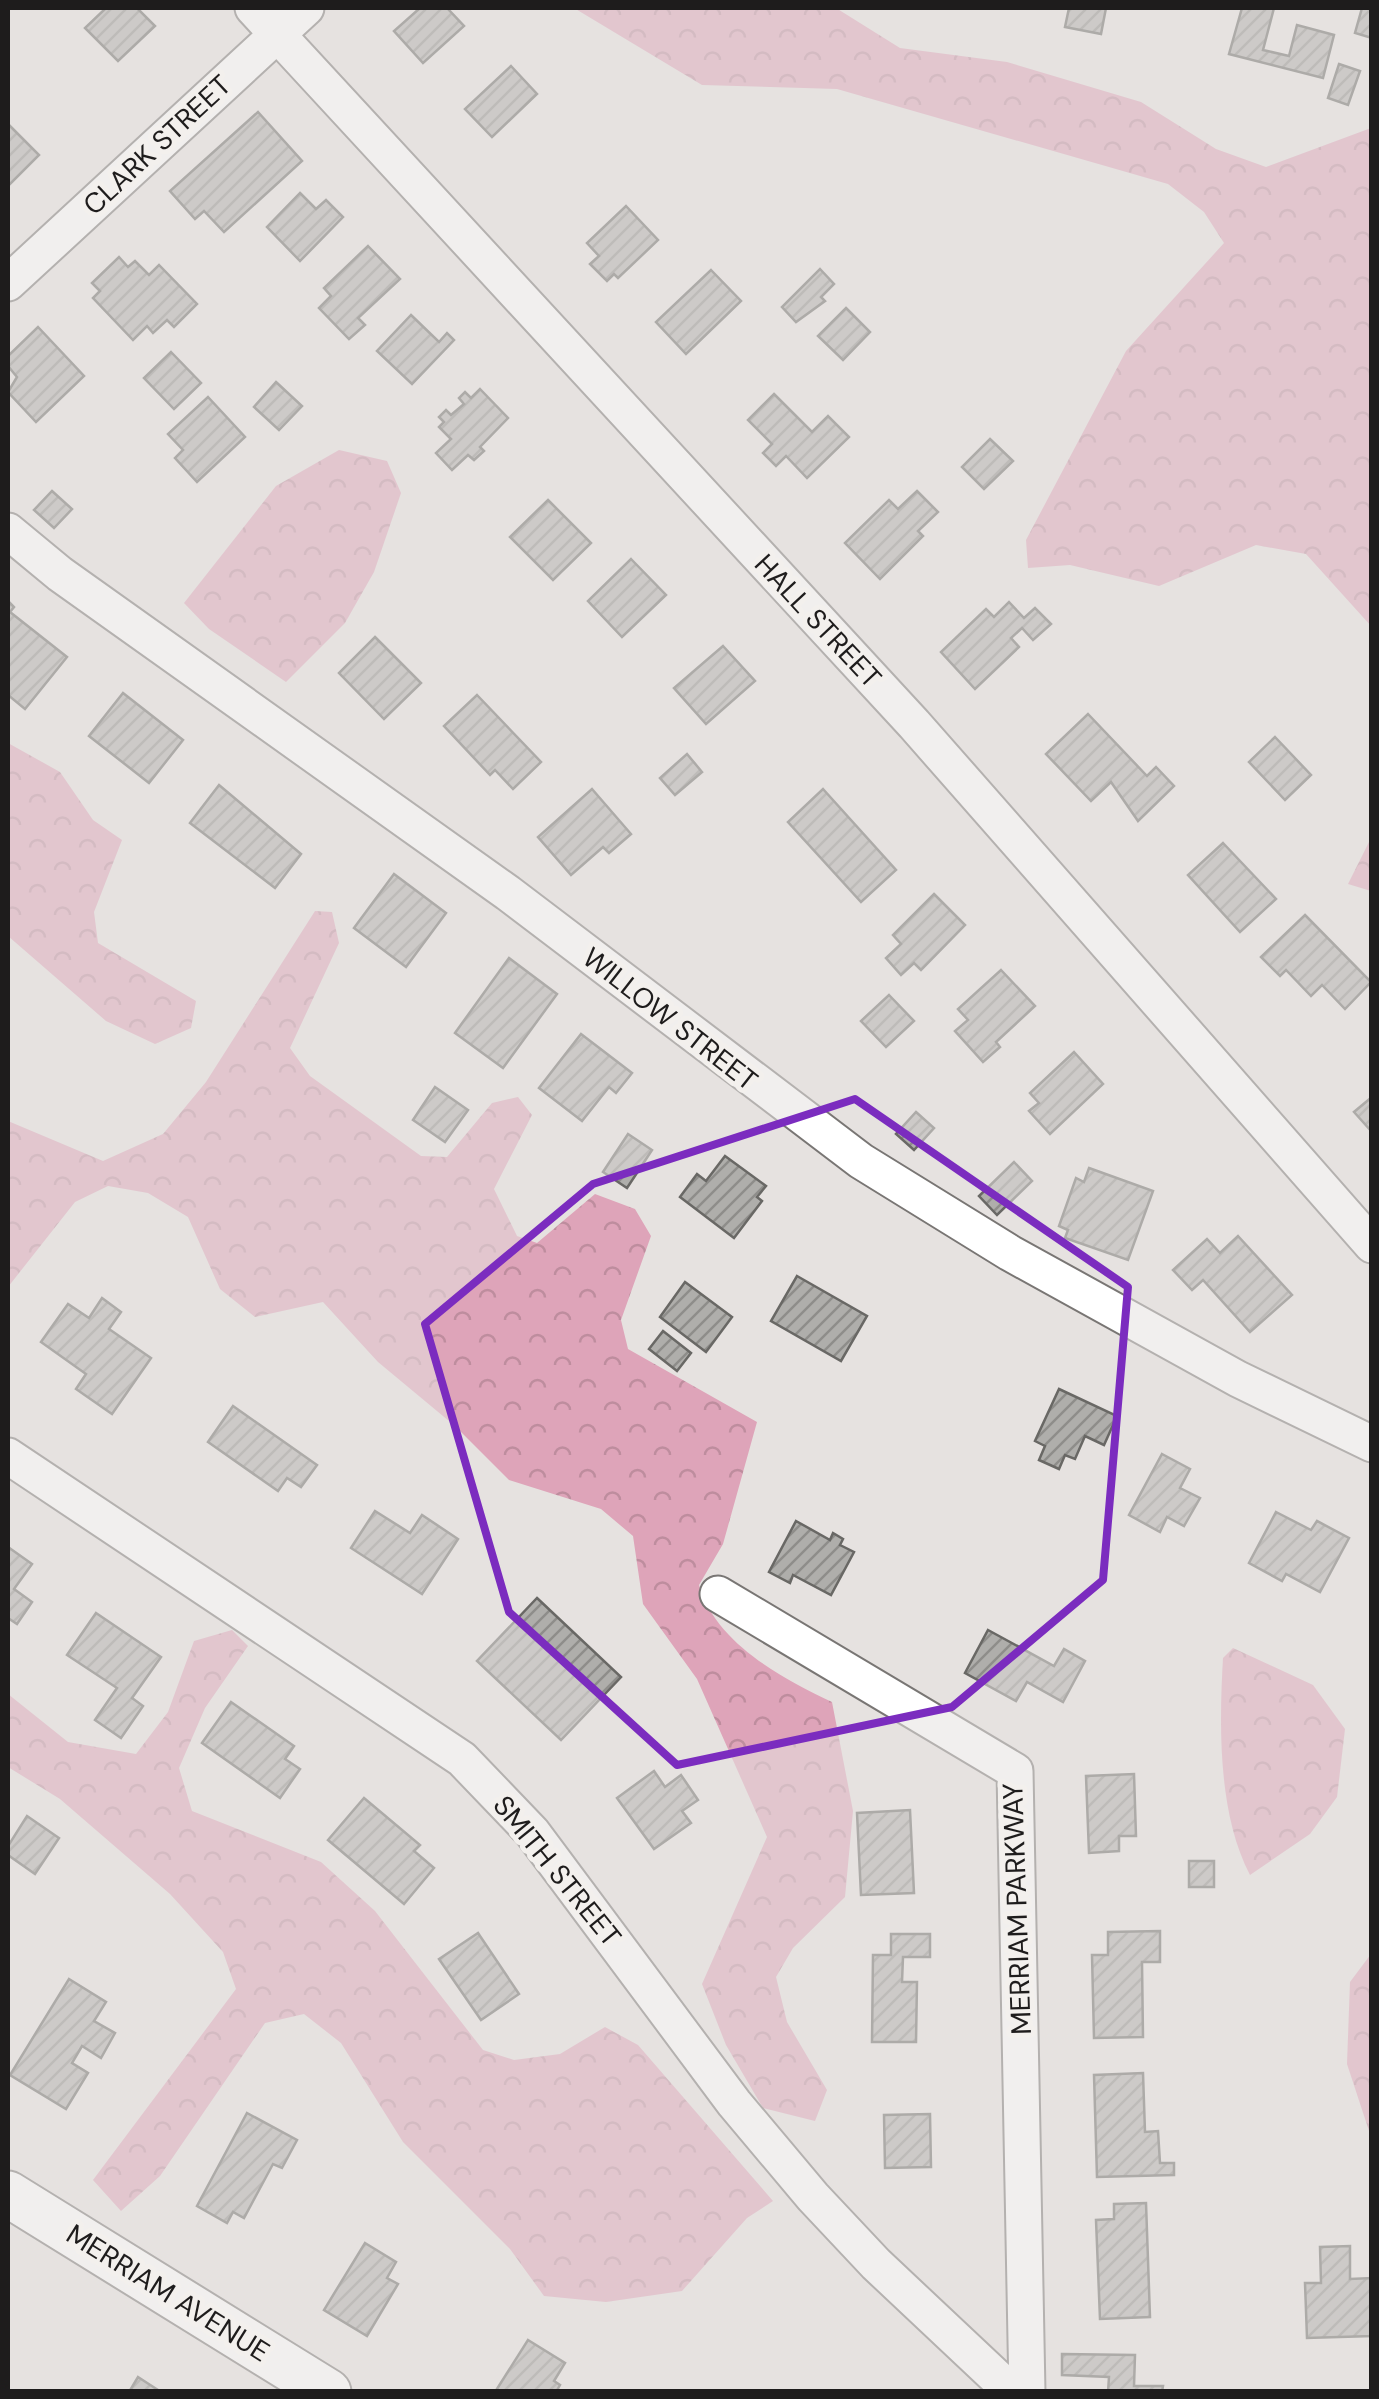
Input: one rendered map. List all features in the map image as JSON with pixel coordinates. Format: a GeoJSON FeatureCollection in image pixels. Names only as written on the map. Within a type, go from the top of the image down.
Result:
{"type":"FeatureCollection","features":[{"type":"Feature","properties":{"kind":"street","name":"HALL STREET"},"geometry":{"type":"LineString","coordinates":[[253,8],[914,724],[1372,1245]]}},
{"type":"Feature","properties":{"kind":"street","name":"CLARK STREET"},"geometry":{"type":"LineString","coordinates":[[8,283],[306,8]]}},
{"type":"Feature","properties":{"kind":"street","name":"WILLOW STREET"},"geometry":{"type":"LineString","coordinates":[[8,530],[60,574],[508,893],[861,1161],[1010,1253],[1189,1352],[1372,1444]]}},
{"type":"Feature","properties":{"kind":"street","name":"SMITH STREET"},"geometry":{"type":"LineString","coordinates":[[8,1456],[462,1759],[544,1847],[734,2104],[813,2196],[1012,2392]]}},
{"type":"Feature","properties":{"kind":"street","name":"MERRIAM PARKWAY"},"geometry":{"type":"LineString","coordinates":[[718,1594],[1016,1771],[1028,2392]]}},
{"type":"Feature","properties":{"kind":"street","name":"MERRIAM AVENUE"},"geometry":{"type":"LineString","coordinates":[[8,2194],[328,2392]]}},
{"type":"Feature","properties":{"kind":"highlighted area"},"geometry":{"type":"Polygon","coordinates":[[[855,1099],[1128,1287],[1103,1580],[952,1707],[677,1765],[509,1612],[425,1324],[593,1184],[855,1099]]]}},
{"type":"Feature","properties":{"kind":"green space"},"geometry":{"type":"Polygon","coordinates":[[[574,8],[836,8],[900,48],[1007,62],[1141,102],[1216,149],[1266,167],[1371,128],[1371,626],[1306,554],[1256,545],[1159,586],[1070,565],[1028,568],[1026,540],[1126,351],[1224,243],[1204,212],[1168,184],[837,89],[702,85],[574,8]]]}},
{"type":"Feature","properties":{"kind":"green space"},"geometry":{"type":"Polygon","coordinates":[[[339,450],[387,461],[401,493],[374,572],[345,623],[286,682],[209,629],[184,603],[276,486],[339,450]]]}},
{"type":"Feature","properties":{"kind":"green space"},"geometry":{"type":"Polygon","coordinates":[[[8,743],[60,772],[93,820],[122,840],[94,912],[98,943],[196,1001],[191,1028],[155,1044],[106,1021],[8,936],[8,743]]]}},
{"type":"Feature","properties":{"kind":"green space"},"geometry":{"type":"Polygon","coordinates":[[[1371,838],[1372,891],[1348,884],[1371,838]]]}},
{"type":"Feature","properties":{"kind":"green space"},"geometry":{"type":"Polygon","coordinates":[[[315,911],[332,912],[339,943],[290,1048],[310,1076],[421,1156],[447,1157],[492,1103],[518,1097],[532,1115],[494,1189],[517,1236],[537,1243],[595,1194],[635,1209],[651,1236],[621,1320],[628,1349],[757,1422],[723,1544],[699,1585],[719,1624],[752,1656],[832,1702],[853,1811],[845,1897],[793,1948],[776,1977],[787,2022],[827,2090],[815,2121],[763,2108],[726,2045],[702,1984],[767,1837],[697,1679],[643,1604],[633,1536],[601,1509],[509,1480],[455,1426],[378,1362],[323,1302],[255,1317],[220,1289],[188,1217],[148,1193],[108,1186],[75,1202],[8,1287],[8,1121],[103,1161],[163,1134],[206,1082],[315,911]]]}},
{"type":"Feature","properties":{"kind":"green space"},"geometry":{"type":"Polygon","coordinates":[[[232,1630],[248,1646],[205,1708],[179,1768],[192,1811],[321,1862],[375,1911],[483,2050],[514,2060],[560,2054],[605,2027],[638,2045],[773,2201],[747,2218],[682,2291],[606,2302],[544,2296],[510,2249],[403,2142],[341,2043],[304,2014],[265,2023],[160,2176],[121,2211],[93,2180],[236,1989],[223,1952],[170,1894],[60,1799],[8,1767],[8,1694],[68,1742],[136,1754],[168,1712],[194,1641],[232,1630]]]}},
{"type":"Feature","properties":{"kind":"green space"},"geometry":{"type":"Polygon","coordinates":[[[1233,1648],[1313,1685],[1345,1729],[1337,1797],[1310,1834],[1250,1875],[1232,1825],[1223,1770],[1223,1658],[1233,1648]]]}},
{"type":"Feature","properties":{"kind":"green space"},"geometry":{"type":"Polygon","coordinates":[[[1371,1954],[1371,2137],[1347,2064],[1350,1982],[1371,1954]]]}},
{"type":"Feature","properties":{"kind":"building"},"geometry":{"type":"Polygon","coordinates":[[[106,8],[137,8],[155,26],[118,61],[85,28],[106,8]]]}},
{"type":"Feature","properties":{"kind":"building"},"geometry":{"type":"Polygon","coordinates":[[[420,8],[447,8],[464,26],[423,63],[394,31],[420,8]]]}},
{"type":"Feature","properties":{"kind":"building"},"geometry":{"type":"Polygon","coordinates":[[[1069,8],[1106,8],[1101,34],[1065,27],[1069,8]]]}},
{"type":"Feature","properties":{"kind":"building"},"geometry":{"type":"Polygon","coordinates":[[[1242,8],[1274,8],[1263,50],[1289,56],[1297,25],[1334,35],[1323,78],[1229,54],[1242,8]]]}},
{"type":"Feature","properties":{"kind":"building"},"geometry":{"type":"Polygon","coordinates":[[[1362,8],[1372,8],[1372,38],[1355,33],[1362,8]]]}},
{"type":"Feature","properties":{"kind":"building"},"geometry":{"type":"Polygon","coordinates":[[[1339,64],[1360,71],[1348,105],[1328,98],[1339,64]]]}},
{"type":"Feature","properties":{"kind":"building"},"geometry":{"type":"Polygon","coordinates":[[[511,66],[537,94],[492,137],[465,109],[511,66]]]}},
{"type":"Feature","properties":{"kind":"building"},"geometry":{"type":"Polygon","coordinates":[[[258,112],[302,161],[224,232],[204,211],[195,219],[170,191],[258,112]]]}},
{"type":"Feature","properties":{"kind":"building"},"geometry":{"type":"Polygon","coordinates":[[[8,124],[39,155],[8,186],[8,124]]]}},
{"type":"Feature","properties":{"kind":"building"},"geometry":{"type":"Polygon","coordinates":[[[300,193],[316,209],[326,200],[343,217],[300,261],[267,227],[300,193]]]}},
{"type":"Feature","properties":{"kind":"building"},"geometry":{"type":"Polygon","coordinates":[[[626,206],[658,240],[618,278],[614,274],[607,281],[590,264],[599,256],[587,243],[626,206]]]}},
{"type":"Feature","properties":{"kind":"building"},"geometry":{"type":"Polygon","coordinates":[[[368,246],[400,279],[358,318],[365,325],[349,339],[319,308],[331,296],[324,288],[368,246]]]}},
{"type":"Feature","properties":{"kind":"building"},"geometry":{"type":"Polygon","coordinates":[[[119,257],[128,267],[135,261],[149,275],[159,265],[197,304],[174,327],[167,320],[153,333],[147,326],[133,340],[93,298],[100,291],[92,283],[119,257]]]}},
{"type":"Feature","properties":{"kind":"building"},"geometry":{"type":"Polygon","coordinates":[[[820,269],[834,284],[821,297],[825,301],[796,322],[782,307],[820,269]]]}},
{"type":"Feature","properties":{"kind":"building"},"geometry":{"type":"Polygon","coordinates":[[[711,270],[741,301],[686,354],[656,322],[711,270]]]}},
{"type":"Feature","properties":{"kind":"building"},"geometry":{"type":"Polygon","coordinates":[[[846,308],[870,332],[843,360],[818,336],[846,308]]]}},
{"type":"Feature","properties":{"kind":"building"},"geometry":{"type":"Polygon","coordinates":[[[411,315],[439,342],[447,333],[454,340],[412,384],[377,351],[411,315]]]}},
{"type":"Feature","properties":{"kind":"building"},"geometry":{"type":"Polygon","coordinates":[[[38,327],[84,376],[36,422],[8,392],[17,377],[8,366],[8,356],[38,327]]]}},
{"type":"Feature","properties":{"kind":"building"},"geometry":{"type":"Polygon","coordinates":[[[171,352],[201,383],[174,409],[144,378],[171,352]]]}},
{"type":"Feature","properties":{"kind":"building"},"geometry":{"type":"Polygon","coordinates":[[[276,382],[302,406],[279,430],[254,407],[276,382]]]}},
{"type":"Feature","properties":{"kind":"building"},"geometry":{"type":"Polygon","coordinates":[[[480,389],[508,418],[480,447],[484,451],[474,460],[468,455],[452,470],[436,453],[451,439],[439,427],[444,422],[439,417],[446,410],[451,415],[464,404],[459,398],[465,392],[471,398],[480,389]]]}},
{"type":"Feature","properties":{"kind":"building"},"geometry":{"type":"Polygon","coordinates":[[[774,394],[812,432],[828,416],[849,437],[807,478],[786,456],[776,466],[763,453],[772,444],[748,420],[774,394]]]}},
{"type":"Feature","properties":{"kind":"building"},"geometry":{"type":"Polygon","coordinates":[[[208,397],[245,437],[197,482],[175,458],[183,450],[168,434],[208,397]]]}},
{"type":"Feature","properties":{"kind":"building"},"geometry":{"type":"Polygon","coordinates":[[[990,439],[1013,461],[984,489],[962,467],[990,439]]]}},
{"type":"Feature","properties":{"kind":"building"},"geometry":{"type":"Polygon","coordinates":[[[52,491],[72,509],[54,528],[34,510],[52,491]]]}},
{"type":"Feature","properties":{"kind":"building"},"geometry":{"type":"Polygon","coordinates":[[[917,491],[938,512],[918,531],[923,536],[880,579],[845,543],[889,500],[898,509],[917,491]]]}},
{"type":"Feature","properties":{"kind":"building"},"geometry":{"type":"Polygon","coordinates":[[[548,500],[591,543],[553,580],[510,537],[548,500]]]}},
{"type":"Feature","properties":{"kind":"building"},"geometry":{"type":"Polygon","coordinates":[[[631,559],[666,595],[622,637],[588,601],[631,559]]]}},
{"type":"Feature","properties":{"kind":"building"},"geometry":{"type":"Polygon","coordinates":[[[8,601],[14,607],[10,612],[67,657],[25,709],[8,695],[8,601]]]}},
{"type":"Feature","properties":{"kind":"building"},"geometry":{"type":"Polygon","coordinates":[[[1009,602],[1024,618],[1035,608],[1051,624],[1033,640],[1022,628],[1011,638],[1019,647],[975,689],[941,652],[986,609],[994,617],[1009,602]]]}},
{"type":"Feature","properties":{"kind":"building"},"geometry":{"type":"Polygon","coordinates":[[[375,637],[421,683],[384,719],[339,673],[375,637]]]}},
{"type":"Feature","properties":{"kind":"building"},"geometry":{"type":"Polygon","coordinates":[[[723,646],[755,681],[706,724],[674,688],[723,646]]]}},
{"type":"Feature","properties":{"kind":"building"},"geometry":{"type":"Polygon","coordinates":[[[123,693],[183,740],[149,783],[89,736],[123,693]]]}},
{"type":"Feature","properties":{"kind":"building"},"geometry":{"type":"Polygon","coordinates":[[[477,695],[541,762],[513,789],[495,770],[490,775],[444,726],[477,695]]]}},
{"type":"Feature","properties":{"kind":"building"},"geometry":{"type":"Polygon","coordinates":[[[1088,714],[1147,776],[1156,767],[1174,786],[1138,821],[1111,782],[1091,801],[1046,754],[1088,714]]]}},
{"type":"Feature","properties":{"kind":"building"},"geometry":{"type":"Polygon","coordinates":[[[1275,737],[1311,775],[1285,800],[1249,762],[1275,737]]]}},
{"type":"Feature","properties":{"kind":"building"},"geometry":{"type":"Polygon","coordinates":[[[687,754],[702,772],[675,795],[660,778],[687,754]]]}},
{"type":"Feature","properties":{"kind":"building"},"geometry":{"type":"Polygon","coordinates":[[[219,785],[301,854],[275,888],[190,823],[219,785]]]}},
{"type":"Feature","properties":{"kind":"building"},"geometry":{"type":"Polygon","coordinates":[[[592,789],[631,834],[609,853],[603,847],[571,875],[538,837],[592,789]]]}},
{"type":"Feature","properties":{"kind":"building"},"geometry":{"type":"Polygon","coordinates":[[[823,789],[896,870],[861,902],[788,822],[823,789]]]}},
{"type":"Feature","properties":{"kind":"building"},"geometry":{"type":"Polygon","coordinates":[[[1223,843],[1276,899],[1240,932],[1188,875],[1223,843]]]}},
{"type":"Feature","properties":{"kind":"building"},"geometry":{"type":"Polygon","coordinates":[[[394,874],[446,913],[406,967],[354,928],[394,874]]]}},
{"type":"Feature","properties":{"kind":"building"},"geometry":{"type":"Polygon","coordinates":[[[934,894],[965,925],[921,970],[914,963],[901,975],[886,958],[901,944],[893,935],[934,894]]]}},
{"type":"Feature","properties":{"kind":"building"},"geometry":{"type":"Polygon","coordinates":[[[1305,915],[1371,982],[1345,1009],[1322,985],[1311,996],[1286,970],[1280,976],[1261,957],[1305,915]]]}},
{"type":"Feature","properties":{"kind":"building"},"geometry":{"type":"Polygon","coordinates":[[[509,958],[557,994],[503,1068],[455,1033],[509,958]]]}},
{"type":"Feature","properties":{"kind":"building"},"geometry":{"type":"Polygon","coordinates":[[[1001,970],[1035,1006],[996,1042],[1000,1047],[983,1062],[955,1031],[968,1020],[958,1009],[1001,970]]]}},
{"type":"Feature","properties":{"kind":"building"},"geometry":{"type":"Polygon","coordinates":[[[889,995],[914,1021],[886,1047],[861,1021],[889,995]]]}},
{"type":"Feature","properties":{"kind":"building"},"geometry":{"type":"Polygon","coordinates":[[[581,1034],[632,1073],[616,1093],[609,1087],[582,1121],[539,1088],[581,1034]]]}},
{"type":"Feature","properties":{"kind":"building"},"geometry":{"type":"Polygon","coordinates":[[[1074,1052],[1103,1084],[1050,1134],[1029,1111],[1039,1103],[1030,1093],[1074,1052]]]}},
{"type":"Feature","properties":{"kind":"building"},"geometry":{"type":"Polygon","coordinates":[[[435,1087],[468,1110],[445,1142],[413,1120],[435,1087]]]}},
{"type":"Feature","properties":{"kind":"building"},"geometry":{"type":"Polygon","coordinates":[[[1372,1097],[1372,1132],[1354,1112],[1372,1097]]]}},
{"type":"Feature","properties":{"kind":"building"},"geometry":{"type":"Polygon","coordinates":[[[916,1112],[934,1128],[914,1150],[896,1134],[916,1112]]]}},
{"type":"Feature","properties":{"kind":"building"},"geometry":{"type":"Polygon","coordinates":[[[628,1134],[652,1150],[627,1188],[603,1172],[628,1134]]]}},
{"type":"Feature","properties":{"kind":"building"},"geometry":{"type":"Polygon","coordinates":[[[725,1156],[766,1186],[757,1197],[762,1201],[734,1238],[680,1197],[697,1174],[706,1181],[725,1156]]]}},
{"type":"Feature","properties":{"kind":"building"},"geometry":{"type":"Polygon","coordinates":[[[1014,1162],[1032,1181],[997,1215],[979,1196],[1014,1162]]]}},
{"type":"Feature","properties":{"kind":"building"},"geometry":{"type":"Polygon","coordinates":[[[1089,1168],[1153,1191],[1128,1260],[1065,1238],[1068,1230],[1059,1226],[1076,1178],[1084,1182],[1089,1168]]]}},
{"type":"Feature","properties":{"kind":"building"},"geometry":{"type":"Polygon","coordinates":[[[1238,1236],[1292,1295],[1250,1332],[1203,1280],[1192,1290],[1173,1270],[1207,1239],[1220,1253],[1238,1236]]]}},
{"type":"Feature","properties":{"kind":"building"},"geometry":{"type":"Polygon","coordinates":[[[797,1276],[867,1316],[841,1361],[771,1321],[797,1276]]]}},
{"type":"Feature","properties":{"kind":"building"},"geometry":{"type":"Polygon","coordinates":[[[685,1282],[732,1317],[706,1352],[660,1317],[685,1282]]]}},
{"type":"Feature","properties":{"kind":"building"},"geometry":{"type":"Polygon","coordinates":[[[102,1298],[121,1312],[109,1329],[151,1358],[112,1414],[76,1389],[86,1374],[41,1342],[68,1304],[89,1318],[102,1298]]]}},
{"type":"Feature","properties":{"kind":"building"},"geometry":{"type":"Polygon","coordinates":[[[663,1331],[691,1353],[677,1371],[649,1349],[663,1331]]]}},
{"type":"Feature","properties":{"kind":"building"},"geometry":{"type":"Polygon","coordinates":[[[1059,1389],[1117,1416],[1104,1445],[1085,1436],[1075,1459],[1065,1455],[1059,1469],[1039,1460],[1045,1446],[1035,1441],[1059,1389]]]}},
{"type":"Feature","properties":{"kind":"building"},"geometry":{"type":"Polygon","coordinates":[[[233,1406],[317,1465],[301,1487],[287,1478],[278,1491],[208,1442],[233,1406]]]}},
{"type":"Feature","properties":{"kind":"building"},"geometry":{"type":"Polygon","coordinates":[[[1162,1454],[1190,1469],[1180,1488],[1200,1498],[1184,1526],[1167,1517],[1160,1532],[1129,1515],[1162,1454]]]}},
{"type":"Feature","properties":{"kind":"building"},"geometry":{"type":"Polygon","coordinates":[[[375,1511],[410,1533],[422,1515],[458,1539],[422,1594],[351,1548],[375,1511]]]}},
{"type":"Feature","properties":{"kind":"building"},"geometry":{"type":"Polygon","coordinates":[[[1276,1512],[1311,1530],[1317,1521],[1349,1538],[1320,1592],[1286,1574],[1282,1581],[1249,1563],[1276,1512]]]}},
{"type":"Feature","properties":{"kind":"building"},"geometry":{"type":"Polygon","coordinates":[[[796,1521],[830,1540],[833,1533],[843,1539],[840,1545],[854,1552],[831,1595],[793,1575],[790,1583],[769,1572],[796,1521]]]}},
{"type":"Feature","properties":{"kind":"building"},"geometry":{"type":"Polygon","coordinates":[[[8,1547],[32,1564],[14,1589],[32,1602],[17,1624],[8,1618],[8,1547]]]}},
{"type":"Feature","properties":{"kind":"building"},"geometry":{"type":"Polygon","coordinates":[[[537,1598],[621,1677],[561,1740],[477,1661],[537,1598]]]}},
{"type":"Feature","properties":{"kind":"building"},"geometry":{"type":"Polygon","coordinates":[[[96,1613],[161,1657],[132,1698],[143,1706],[121,1738],[95,1720],[117,1688],[67,1655],[96,1613]]]}},
{"type":"Feature","properties":{"kind":"building"},"geometry":{"type":"Polygon","coordinates":[[[988,1630],[1054,1666],[1064,1649],[1085,1661],[1063,1702],[1027,1682],[1016,1701],[965,1673],[988,1630]]]}},
{"type":"Feature","properties":{"kind":"building"},"geometry":{"type":"Polygon","coordinates":[[[231,1702],[294,1746],[285,1759],[300,1769],[280,1798],[202,1743],[231,1702]]]}},
{"type":"Feature","properties":{"kind":"building"},"geometry":{"type":"Polygon","coordinates":[[[654,1771],[665,1787],[681,1775],[698,1800],[682,1811],[691,1823],[654,1849],[617,1798],[654,1771]]]}},
{"type":"Feature","properties":{"kind":"building"},"geometry":{"type":"Polygon","coordinates":[[[1134,1774],[1136,1836],[1119,1836],[1119,1851],[1089,1853],[1086,1776],[1134,1774]]]}},
{"type":"Feature","properties":{"kind":"building"},"geometry":{"type":"Polygon","coordinates":[[[364,1798],[420,1845],[414,1851],[434,1868],[404,1904],[328,1840],[364,1798]]]}},
{"type":"Feature","properties":{"kind":"building"},"geometry":{"type":"Polygon","coordinates":[[[910,1810],[914,1893],[861,1895],[857,1813],[910,1810]]]}},
{"type":"Feature","properties":{"kind":"building"},"geometry":{"type":"Polygon","coordinates":[[[27,1816],[59,1838],[35,1874],[8,1855],[8,1846],[27,1816]]]}},
{"type":"Feature","properties":{"kind":"building"},"geometry":{"type":"Polygon","coordinates":[[[1189,1861],[1214,1861],[1214,1887],[1189,1887],[1189,1861]]]}},
{"type":"Feature","properties":{"kind":"building"},"geometry":{"type":"Polygon","coordinates":[[[1160,1931],[1160,1962],[1142,1962],[1143,2037],[1094,2038],[1092,1955],[1108,1955],[1108,1932],[1160,1931]]]}},
{"type":"Feature","properties":{"kind":"building"},"geometry":{"type":"Polygon","coordinates":[[[478,1933],[519,1994],[481,2020],[439,1959],[478,1933]]]}},
{"type":"Feature","properties":{"kind":"building"},"geometry":{"type":"Polygon","coordinates":[[[891,1934],[930,1934],[930,1957],[903,1957],[902,1982],[917,1982],[916,2042],[872,2042],[873,1955],[891,1955],[891,1934]]]}},
{"type":"Feature","properties":{"kind":"building"},"geometry":{"type":"Polygon","coordinates":[[[69,1979],[106,2002],[94,2021],[115,2033],[101,2058],[82,2046],[72,2063],[88,2073],[66,2109],[10,2075],[69,1979]]]}},
{"type":"Feature","properties":{"kind":"building"},"geometry":{"type":"Polygon","coordinates":[[[1143,2073],[1145,2132],[1158,2131],[1160,2163],[1174,2163],[1174,2175],[1097,2177],[1094,2075],[1143,2073]]]}},
{"type":"Feature","properties":{"kind":"building"},"geometry":{"type":"Polygon","coordinates":[[[247,2113],[297,2140],[282,2168],[273,2164],[244,2218],[233,2212],[227,2223],[197,2206],[247,2113]]]}},
{"type":"Feature","properties":{"kind":"building"},"geometry":{"type":"Polygon","coordinates":[[[930,2114],[931,2167],[885,2168],[884,2115],[930,2114]]]}},
{"type":"Feature","properties":{"kind":"building"},"geometry":{"type":"Polygon","coordinates":[[[1146,2203],[1150,2317],[1100,2319],[1096,2220],[1114,2219],[1114,2204],[1146,2203]]]}},
{"type":"Feature","properties":{"kind":"building"},"geometry":{"type":"Polygon","coordinates":[[[365,2243],[396,2262],[387,2278],[398,2284],[367,2336],[324,2310],[365,2243]]]}},
{"type":"Feature","properties":{"kind":"building"},"geometry":{"type":"Polygon","coordinates":[[[1350,2246],[1350,2279],[1372,2278],[1372,2336],[1307,2338],[1305,2283],[1321,2283],[1320,2247],[1350,2246]]]}},
{"type":"Feature","properties":{"kind":"building"},"geometry":{"type":"Polygon","coordinates":[[[528,2340],[565,2363],[554,2381],[560,2385],[556,2392],[495,2392],[528,2340]]]}},
{"type":"Feature","properties":{"kind":"building"},"geometry":{"type":"Polygon","coordinates":[[[1062,2354],[1135,2355],[1134,2386],[1163,2386],[1162,2392],[1108,2392],[1109,2377],[1062,2375],[1062,2354]]]}},
{"type":"Feature","properties":{"kind":"building"},"geometry":{"type":"Polygon","coordinates":[[[138,2377],[161,2392],[129,2392],[138,2377]]]}}]}
